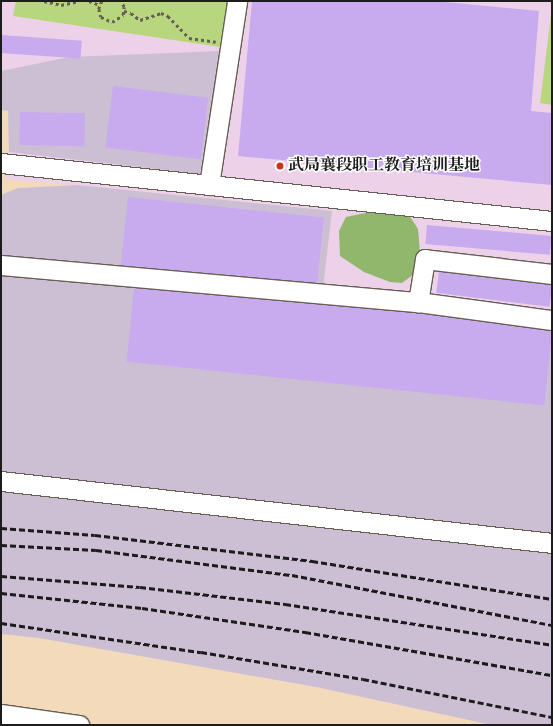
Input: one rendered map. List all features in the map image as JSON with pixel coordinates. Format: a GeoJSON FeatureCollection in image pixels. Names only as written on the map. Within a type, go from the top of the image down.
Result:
{"type":"FeatureCollection","features":[{"type":"Feature","properties":{"kind":"street"},"geometry":{"type":"LineString","coordinates":[[209,184],[237,1]]}},
{"type":"Feature","properties":{"kind":"street"},"geometry":{"type":"LineString","coordinates":[[1,163],[552,221]]}},
{"type":"Feature","properties":{"kind":"street"},"geometry":{"type":"LineString","coordinates":[[418,302],[425,259],[552,274]]}},
{"type":"Feature","properties":{"kind":"street"},"geometry":{"type":"LineString","coordinates":[[1,265],[418,302],[552,320]]}},
{"type":"Feature","properties":{"kind":"street"},"geometry":{"type":"LineString","coordinates":[[1,481],[552,543]]}},
{"type":"Feature","properties":{"kind":"street"},"geometry":{"type":"LineString","coordinates":[[1,714],[79,725]]}},
{"type":"Feature","properties":{"kind":"path"},"geometry":{"type":"LineString","coordinates":[[44,1],[61,5],[79,1]]}},
{"type":"Feature","properties":{"kind":"path"},"geometry":{"type":"LineString","coordinates":[[89,1],[100,5]]}},
{"type":"Feature","properties":{"kind":"path"},"geometry":{"type":"LineString","coordinates":[[102,1],[100,5],[101,17],[108,21],[120,19],[124,11],[121,1]]}},
{"type":"Feature","properties":{"kind":"path"},"geometry":{"type":"LineString","coordinates":[[124,11],[140,20],[161,13],[168,16],[189,38],[231,44]]}},
{"type":"Feature","properties":{"kind":"shaded area","name":"武局襄段职工教育培训基地"},"geometry":{"type":"Polygon","coordinates":[[[1,1],[552,1],[552,313],[323,288],[331,211],[6,179],[9,152],[8,111],[1,71],[1,1]]]}},
{"type":"Feature","properties":{"kind":"shaded area"},"geometry":{"type":"Polygon","coordinates":[[[221,51],[200,174],[9,152],[8,111],[1,110],[1,71],[69,57],[221,51]]]}},
{"type":"Feature","properties":{"kind":"shaded area"},"geometry":{"type":"Polygon","coordinates":[[[77,185],[332,211],[323,288],[552,313],[552,725],[492,725],[316,687],[39,638],[1,634],[1,195],[18,188],[77,185]]]}},
{"type":"Feature","properties":{"kind":"green space"},"geometry":{"type":"Polygon","coordinates":[[[16,1],[231,1],[227,48],[13,16],[16,1]]]}},
{"type":"Feature","properties":{"kind":"green space"},"geometry":{"type":"Polygon","coordinates":[[[552,7],[552,105],[540,103],[552,7]]]}},
{"type":"Feature","properties":{"kind":"green space"},"geometry":{"type":"Polygon","coordinates":[[[385,209],[409,215],[418,229],[420,252],[414,274],[402,283],[390,282],[364,272],[340,256],[339,231],[346,217],[385,209]]]}},
{"type":"Feature","properties":{"kind":"building"},"geometry":{"type":"Polygon","coordinates":[[[252,1],[434,1],[539,11],[531,111],[552,113],[552,185],[238,156],[252,1]]]}},
{"type":"Feature","properties":{"kind":"building"},"geometry":{"type":"Polygon","coordinates":[[[1,35],[82,41],[81,59],[1,53],[1,35]]]}},
{"type":"Feature","properties":{"kind":"building"},"geometry":{"type":"Polygon","coordinates":[[[113,86],[208,98],[201,159],[105,148],[113,86]]]}},
{"type":"Feature","properties":{"kind":"building"},"geometry":{"type":"Polygon","coordinates":[[[20,112],[85,113],[84,146],[19,145],[20,112]]]}},
{"type":"Feature","properties":{"kind":"building"},"geometry":{"type":"Polygon","coordinates":[[[128,197],[324,218],[316,289],[120,269],[128,197]]]}},
{"type":"Feature","properties":{"kind":"building"},"geometry":{"type":"Polygon","coordinates":[[[427,225],[552,236],[550,255],[425,244],[427,225]]]}},
{"type":"Feature","properties":{"kind":"building"},"geometry":{"type":"Polygon","coordinates":[[[439,271],[552,285],[549,307],[436,293],[439,271]]]}},
{"type":"Feature","properties":{"kind":"building"},"geometry":{"type":"Polygon","coordinates":[[[135,281],[552,325],[544,405],[127,362],[135,281]]]}},
{"type":"Feature","properties":{"kind":"railway"},"geometry":{"type":"LineString","coordinates":[[1,528],[95,535],[312,561],[552,599]]}},
{"type":"Feature","properties":{"kind":"railway"},"geometry":{"type":"LineString","coordinates":[[1,545],[96,550],[292,575],[552,625]]}},
{"type":"Feature","properties":{"kind":"railway"},"geometry":{"type":"LineString","coordinates":[[1,576],[140,587],[285,604],[552,645]]}},
{"type":"Feature","properties":{"kind":"railway"},"geometry":{"type":"LineString","coordinates":[[1,593],[142,608],[305,632],[552,675]]}},
{"type":"Feature","properties":{"kind":"railway"},"geometry":{"type":"LineString","coordinates":[[1,623],[201,652],[363,679],[552,717]]}},
{"type":"Feature","properties":{"kind":"place","name":"武局襄段职工教育培训基地"},"geometry":{"type":"Point","coordinates":[280,166]}}]}
